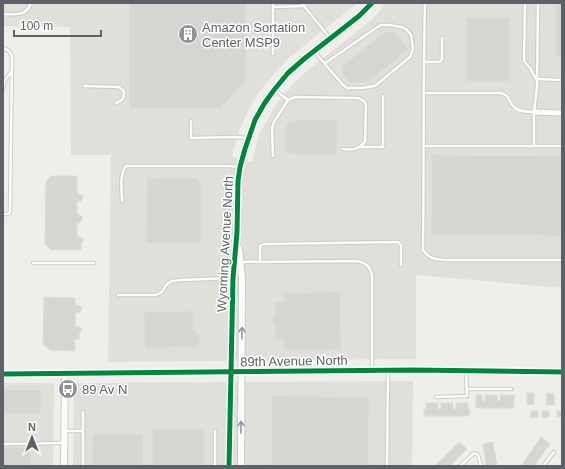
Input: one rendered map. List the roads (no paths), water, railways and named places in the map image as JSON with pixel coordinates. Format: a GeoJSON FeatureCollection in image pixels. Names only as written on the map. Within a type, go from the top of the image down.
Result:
{"type":"FeatureCollection","features":[{"type":"Feature","properties":{"kind":"street","name":"Wyoming Avenue North"},"geometry":{"type":"LineString","coordinates":[[228,466],[233,278],[237,232],[238,181],[248,138],[255,120],[264,104],[288,73],[359,16],[372,3]]}},
{"type":"Feature","properties":{"kind":"street"},"geometry":{"type":"LineString","coordinates":[[534,112],[562,113]]}},
{"type":"Feature","properties":{"kind":"street","name":"Wyoming Avenue North"},"geometry":{"type":"LineString","coordinates":[[237,232],[242,279],[241,466]]}},
{"type":"Feature","properties":{"kind":"street","name":"89th Avenue North"},"geometry":{"type":"LineString","coordinates":[[3,374],[372,371],[562,372]]}},
{"type":"Feature","properties":{"kind":"street"},"geometry":{"type":"LineString","coordinates":[[64,466],[65,374]]}},
{"type":"Feature","properties":{"kind":"lane"},"geometry":{"type":"LineString","coordinates":[[3,14],[21,14],[27,11],[31,3]]}},
{"type":"Feature","properties":{"kind":"lane"},"geometry":{"type":"LineString","coordinates":[[425,3],[423,250],[427,256],[434,259],[447,260],[562,260]]}},
{"type":"Feature","properties":{"kind":"lane"},"geometry":{"type":"LineString","coordinates":[[525,3],[524,61],[536,79]]}},
{"type":"Feature","properties":{"kind":"lane"},"geometry":{"type":"LineString","coordinates":[[534,146],[534,112],[537,87],[538,3]]}},
{"type":"Feature","properties":{"kind":"lane"},"geometry":{"type":"LineString","coordinates":[[273,54],[273,5],[303,4],[331,38]]}},
{"type":"Feature","properties":{"kind":"lane"},"geometry":{"type":"LineString","coordinates":[[314,52],[343,86],[347,88],[375,86],[410,57],[413,49],[411,35],[402,27],[381,25],[324,63]]}},
{"type":"Feature","properties":{"kind":"lane"},"geometry":{"type":"LineString","coordinates":[[424,62],[440,62],[442,59],[442,38]]}},
{"type":"Feature","properties":{"kind":"lane"},"geometry":{"type":"LineString","coordinates":[[3,48],[11,53],[12,58],[10,212],[8,214],[3,214]]}},
{"type":"Feature","properties":{"kind":"lane"},"geometry":{"type":"LineString","coordinates":[[3,88],[5,80],[12,71]]}},
{"type":"Feature","properties":{"kind":"lane"},"geometry":{"type":"LineString","coordinates":[[536,79],[562,80]]}},
{"type":"Feature","properties":{"kind":"lane"},"geometry":{"type":"LineString","coordinates":[[84,86],[119,86],[124,91],[124,98],[116,103]]}},
{"type":"Feature","properties":{"kind":"lane"},"geometry":{"type":"LineString","coordinates":[[274,90],[288,100]]}},
{"type":"Feature","properties":{"kind":"lane"},"geometry":{"type":"LineString","coordinates":[[424,93],[501,93],[508,97],[515,109],[534,112]]}},
{"type":"Feature","properties":{"kind":"lane"},"geometry":{"type":"LineString","coordinates":[[360,147],[383,147],[383,96]]}},
{"type":"Feature","properties":{"kind":"lane"},"geometry":{"type":"LineString","coordinates":[[273,156],[272,128],[274,122],[288,100],[295,97],[358,98],[364,101],[366,105],[365,142],[354,150],[343,149]]}},
{"type":"Feature","properties":{"kind":"lane"},"geometry":{"type":"LineString","coordinates":[[191,121],[191,138],[248,138]]}},
{"type":"Feature","properties":{"kind":"lane"},"geometry":{"type":"LineString","coordinates":[[424,146],[562,146]]}},
{"type":"Feature","properties":{"kind":"lane"},"geometry":{"type":"LineString","coordinates":[[122,201],[122,176],[123,170],[126,166],[230,166],[240,168]]}},
{"type":"Feature","properties":{"kind":"lane"},"geometry":{"type":"LineString","coordinates":[[260,262],[260,246],[264,244],[398,242],[401,245],[401,265]]}},
{"type":"Feature","properties":{"kind":"lane"},"geometry":{"type":"LineString","coordinates":[[240,262],[357,261],[368,265],[372,276],[372,371]]}},
{"type":"Feature","properties":{"kind":"lane"},"geometry":{"type":"LineString","coordinates":[[33,263],[94,263]]}},
{"type":"Feature","properties":{"kind":"lane"},"geometry":{"type":"LineString","coordinates":[[118,294],[156,295],[162,292],[166,285],[172,281],[233,278]]}},
{"type":"Feature","properties":{"kind":"lane"},"geometry":{"type":"LineString","coordinates":[[387,466],[388,371]]}},
{"type":"Feature","properties":{"kind":"lane"},"geometry":{"type":"LineString","coordinates":[[436,396],[467,396],[466,371]]}},
{"type":"Feature","properties":{"kind":"lane"},"geometry":{"type":"LineString","coordinates":[[467,389],[511,389]]}},
{"type":"Feature","properties":{"kind":"lane"},"geometry":{"type":"LineString","coordinates":[[83,412],[83,466]]}},
{"type":"Feature","properties":{"kind":"lane"},"geometry":{"type":"LineString","coordinates":[[64,431],[83,431]]}},
{"type":"Feature","properties":{"kind":"lane"},"geometry":{"type":"LineString","coordinates":[[215,431],[215,466]]}},
{"type":"Feature","properties":{"kind":"lane"},"geometry":{"type":"LineString","coordinates":[[3,444],[64,443]]}},
{"type":"Feature","properties":{"kind":"lane"},"geometry":{"type":"LineString","coordinates":[[543,466],[554,452]]}},
{"type":"Feature","properties":{"kind":"lane"},"geometry":{"type":"LineString","coordinates":[[460,466],[474,453],[478,455],[481,466]]}},
{"type":"Feature","properties":{"kind":"place","name":"Amazon Sortation Center MSP9"},"geometry":{"type":"Point","coordinates":[188,34]}},
{"type":"Feature","properties":{"kind":"place","name":"89 Av N"},"geometry":{"type":"Point","coordinates":[68,389]}}]}
